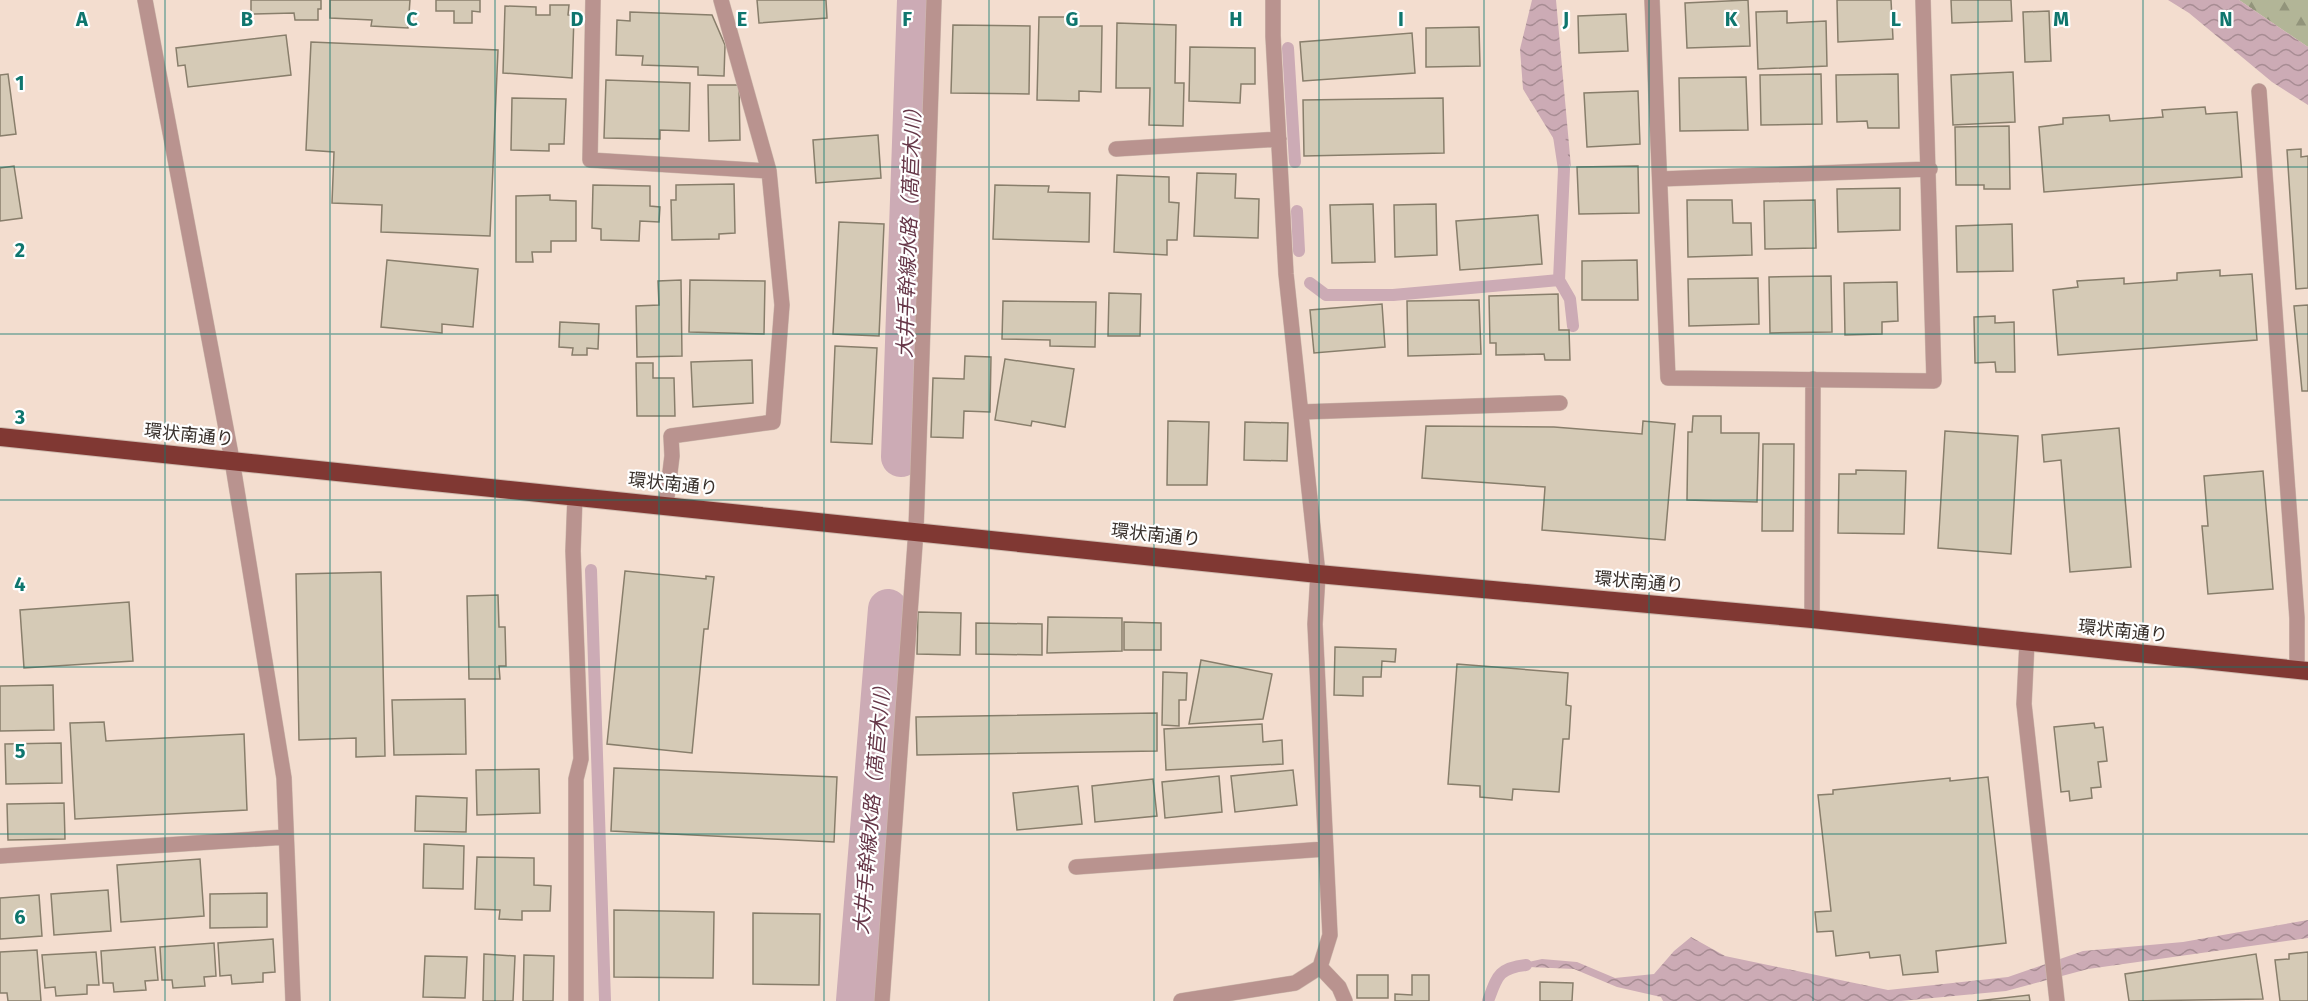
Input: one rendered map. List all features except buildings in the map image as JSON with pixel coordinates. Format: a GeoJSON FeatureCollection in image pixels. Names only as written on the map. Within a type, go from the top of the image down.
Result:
{"type":"FeatureCollection","features":[{"type":"Feature","properties":{"kind":"highway","name":"環状南通り"},"geometry":{"type":"LineString","coordinates":[[0,437],[916,530],[1318,574],[1812,619],[2302,671]]}},
{"type":"Feature","properties":{"kind":"street"},"geometry":{"type":"LineString","coordinates":[[145,0],[232,460],[284,778],[293,1001]]}},
{"type":"Feature","properties":{"kind":"street"},"geometry":{"type":"LineString","coordinates":[[593,0],[590,160],[769,171]]}},
{"type":"Feature","properties":{"kind":"street"},"geometry":{"type":"LineString","coordinates":[[666,505],[672,456],[671,436],[773,422],[782,305],[769,171],[721,0]]}},
{"type":"Feature","properties":{"kind":"street"},"geometry":{"type":"LineString","coordinates":[[882,1001],[916,530],[934,0]]}},
{"type":"Feature","properties":{"kind":"street"},"geometry":{"type":"LineString","coordinates":[[1181,1001],[1295,983],[1320,967],[1330,935],[1315,624],[1318,574],[1286,274],[1273,0]]}},
{"type":"Feature","properties":{"kind":"street"},"geometry":{"type":"LineString","coordinates":[[1652,0],[1668,378],[1934,381],[1930,169],[1923,0]]}},
{"type":"Feature","properties":{"kind":"street"},"geometry":{"type":"LineString","coordinates":[[2259,91],[2302,671]]}},
{"type":"Feature","properties":{"kind":"street"},"geometry":{"type":"LineString","coordinates":[[1116,149],[1278,139]]}},
{"type":"Feature","properties":{"kind":"street"},"geometry":{"type":"LineString","coordinates":[[1660,179],[1930,169]]}},
{"type":"Feature","properties":{"kind":"street"},"geometry":{"type":"LineString","coordinates":[[1812,619],[1813,379]]}},
{"type":"Feature","properties":{"kind":"street"},"geometry":{"type":"LineString","coordinates":[[1301,412],[1560,403]]}},
{"type":"Feature","properties":{"kind":"street"},"geometry":{"type":"LineString","coordinates":[[575,496],[573,551],[581,759],[576,779],[576,1001]]}},
{"type":"Feature","properties":{"kind":"street"},"geometry":{"type":"LineString","coordinates":[[2027,642],[2024,704],[2057,1001]]}},
{"type":"Feature","properties":{"kind":"street"},"geometry":{"type":"LineString","coordinates":[[0,856],[286,837]]}},
{"type":"Feature","properties":{"kind":"street"},"geometry":{"type":"LineString","coordinates":[[1076,867],[1325,849]]}},
{"type":"Feature","properties":{"kind":"street"},"geometry":{"type":"LineString","coordinates":[[1320,967],[1339,987],[1345,1001]]}},
{"type":"Feature","properties":{"kind":"green space"},"geometry":{"type":"Polygon","coordinates":[[[2239,0],[2308,0],[2308,47],[2239,0]]]}},
{"type":"Feature","properties":{"kind":"water"},"geometry":{"type":"Polygon","coordinates":[[[1532,0],[1556,0],[1571,167],[1523,89],[1520,49],[1532,0]]]}},
{"type":"Feature","properties":{"kind":"water"},"geometry":{"type":"Polygon","coordinates":[[[2168,0],[2239,0],[2308,47],[2308,105],[2272,82],[2189,13],[2168,0]]]}},
{"type":"Feature","properties":{"kind":"water"},"geometry":{"type":"Polygon","coordinates":[[[2308,920],[2308,938],[2088,969],[2006,991],[1901,1001],[1663,1001],[1661,997],[1617,987],[1574,969],[1510,966],[1542,959],[1577,962],[1615,978],[1654,974],[1674,951],[1691,937],[1725,956],[1888,990],[2008,977],[2083,951],[2183,942],[2308,920]]]}},
{"type":"Feature","properties":{"kind":"waterway","name":"大井手幹線水路（萵苣木川）"},"geometry":{"type":"LineString","coordinates":[[901,457],[917,0]]}},
{"type":"Feature","properties":{"kind":"waterway"},"geometry":{"type":"LineString","coordinates":[[1288,48],[1295,162]]}},
{"type":"Feature","properties":{"kind":"waterway"},"geometry":{"type":"LineString","coordinates":[[1559,136],[1564,169],[1559,280],[1570,299],[1573,326]]}},
{"type":"Feature","properties":{"kind":"waterway"},"geometry":{"type":"LineString","coordinates":[[1297,211],[1299,251]]}},
{"type":"Feature","properties":{"kind":"waterway"},"geometry":{"type":"LineString","coordinates":[[1310,283],[1326,295],[1393,295],[1559,280]]}},
{"type":"Feature","properties":{"kind":"waterway"},"geometry":{"type":"LineString","coordinates":[[591,570],[605,1001]]}},
{"type":"Feature","properties":{"kind":"waterway","name":"大井手幹線水路（萵苣木川）"},"geometry":{"type":"LineString","coordinates":[[856,1001],[888,609]]}},
{"type":"Feature","properties":{"kind":"waterway"},"geometry":{"type":"LineString","coordinates":[[1488,1001],[1497,980],[1504,971],[1526,965]]}}]}
